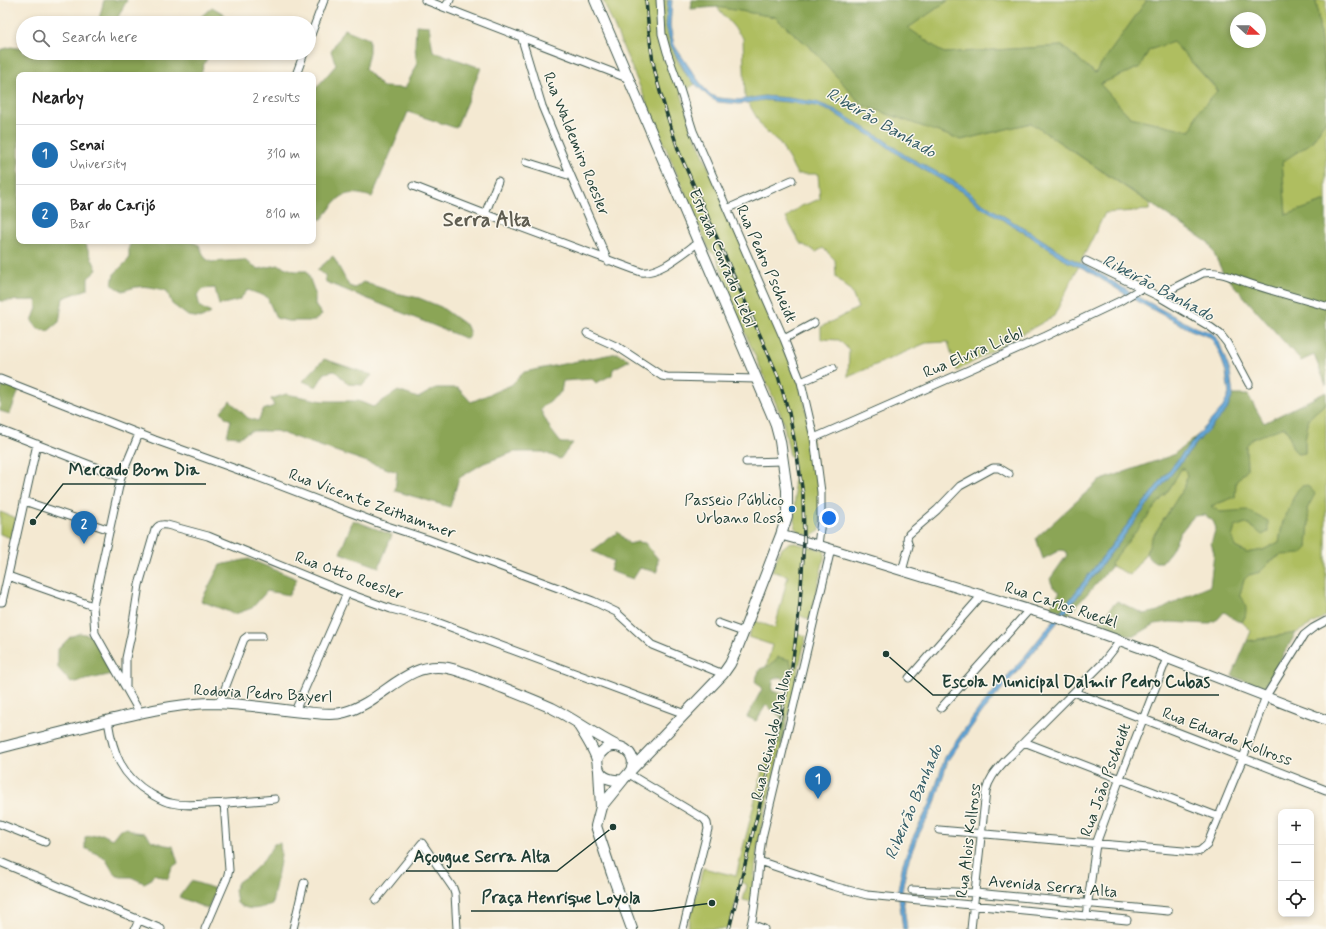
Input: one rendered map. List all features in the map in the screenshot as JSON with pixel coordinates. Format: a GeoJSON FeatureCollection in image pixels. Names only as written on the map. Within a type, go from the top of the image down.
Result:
{"type":"FeatureCollection","features":[{"type":"Feature","properties":{"kind":"main road","name":"Estrada Conrado Liebl"},"geometry":{"type":"LineString","coordinates":[[595,0],[775,422],[783,461],[788,507],[781,535],[730,664],[628,774],[601,807]]}},
{"type":"Feature","properties":{"kind":"main road","name":"Rodovia Pedro Bayerl"},"geometry":{"type":"LineString","coordinates":[[0,748],[140,713],[175,706],[219,704],[326,714],[348,712],[369,702],[398,680],[410,674],[426,668],[438,667],[466,673],[553,709],[617,746]]}},
{"type":"Feature","properties":{"kind":"main road","name":"Rodovia Pedro Bayerl"},"geometry":{"type":"LineString","coordinates":[[576,723],[584,733],[598,765]]}},
{"type":"Feature","properties":{"kind":"main road"},"geometry":{"type":"LineString","coordinates":[[598,765],[606,778],[611,780],[628,774],[632,760],[623,747],[610,746],[604,749],[600,754],[598,765],[601,807],[596,826],[632,929]]}},
{"type":"Feature","properties":{"kind":"main road"},"geometry":{"type":"LineString","coordinates":[[627,751],[637,754],[643,753],[652,748]]}},
{"type":"Feature","properties":{"kind":"street"},"geometry":{"type":"LineString","coordinates":[[316,21],[324,0]]}},
{"type":"Feature","properties":{"kind":"street"},"geometry":{"type":"LineString","coordinates":[[424,0],[627,78]]}},
{"type":"Feature","properties":{"kind":"street"},"geometry":{"type":"LineString","coordinates":[[445,8],[450,0]]}},
{"type":"Feature","properties":{"kind":"street","name":"Rua Pedro Pscheidt"},"geometry":{"type":"LineString","coordinates":[[660,0],[662,34],[693,131],[784,339],[801,382],[814,438],[820,492],[821,521],[818,545]]}},
{"type":"Feature","properties":{"kind":"street","name":"Rua Waldemiro Roesler"},"geometry":{"type":"LineString","coordinates":[[521,36],[542,106],[608,261]]}},
{"type":"Feature","properties":{"kind":"street"},"geometry":{"type":"LineString","coordinates":[[297,72],[301,60]]}},
{"type":"Feature","properties":{"kind":"street"},"geometry":{"type":"LineString","coordinates":[[526,162],[571,176]]}},
{"type":"Feature","properties":{"kind":"street"},"geometry":{"type":"LineString","coordinates":[[727,209],[792,180]]}},
{"type":"Feature","properties":{"kind":"street"},"geometry":{"type":"LineString","coordinates":[[485,214],[498,181]]}},
{"type":"Feature","properties":{"kind":"street"},"geometry":{"type":"LineString","coordinates":[[413,186],[608,261],[641,272],[651,272],[662,267],[699,242]]}},
{"type":"Feature","properties":{"kind":"street"},"geometry":{"type":"LineString","coordinates":[[1086,261],[1158,296],[1220,334],[1227,342],[1250,384]]}},
{"type":"Feature","properties":{"kind":"street"},"geometry":{"type":"LineString","coordinates":[[1158,296],[1203,273],[1219,272],[1326,306]]}},
{"type":"Feature","properties":{"kind":"street","name":"Rua Elvira Liebl"},"geometry":{"type":"LineString","coordinates":[[814,438],[1046,336],[1120,301],[1142,288]]}},
{"type":"Feature","properties":{"kind":"street"},"geometry":{"type":"LineString","coordinates":[[784,339],[814,323]]}},
{"type":"Feature","properties":{"kind":"street"},"geometry":{"type":"LineString","coordinates":[[587,333],[618,347],[662,376],[757,379]]}},
{"type":"Feature","properties":{"kind":"street"},"geometry":{"type":"LineString","coordinates":[[801,382],[833,368]]}},
{"type":"Feature","properties":{"kind":"street","name":"Rua Vicente Zeithammer"},"geometry":{"type":"LineString","coordinates":[[0,379],[139,434],[593,601],[616,612],[652,645],[722,674]]}},
{"type":"Feature","properties":{"kind":"street"},"geometry":{"type":"LineString","coordinates":[[0,430],[121,476]]}},
{"type":"Feature","properties":{"kind":"street"},"geometry":{"type":"LineString","coordinates":[[139,434],[121,476],[93,606],[95,633],[140,713]]}},
{"type":"Feature","properties":{"kind":"street"},"geometry":{"type":"LineString","coordinates":[[1,602],[8,576],[36,444]]}},
{"type":"Feature","properties":{"kind":"street"},"geometry":{"type":"LineString","coordinates":[[746,462],[783,461]]}},
{"type":"Feature","properties":{"kind":"street"},"geometry":{"type":"LineString","coordinates":[[902,571],[909,546],[907,536],[937,510],[960,486],[993,468],[999,468],[1009,474]]}},
{"type":"Feature","properties":{"kind":"street"},"geometry":{"type":"LineString","coordinates":[[24,501],[110,530]]}},
{"type":"Feature","properties":{"kind":"street","name":"Rua Otto Roesler"},"geometry":{"type":"LineString","coordinates":[[126,686],[126,658],[140,585],[155,530],[162,524],[208,536],[347,593],[426,618],[685,714]]}},
{"type":"Feature","properties":{"kind":"street","name":"Rua Carlos Rueckl"},"geometry":{"type":"LineString","coordinates":[[781,535],[1063,620],[1167,658],[1326,720]]}},
{"type":"Feature","properties":{"kind":"street","name":"Rua Reinaldo Mallon"},"geometry":{"type":"LineString","coordinates":[[750,927],[754,909],[759,861],[769,808],[831,549]]}},
{"type":"Feature","properties":{"kind":"street"},"geometry":{"type":"LineString","coordinates":[[8,576],[93,606]]}},
{"type":"Feature","properties":{"kind":"street"},"geometry":{"type":"LineString","coordinates":[[295,711],[347,593]]}},
{"type":"Feature","properties":{"kind":"street"},"geometry":{"type":"LineString","coordinates":[[909,678],[982,596]]}},
{"type":"Feature","properties":{"kind":"street"},"geometry":{"type":"LineString","coordinates":[[941,708],[1029,610]]}},
{"type":"Feature","properties":{"kind":"street"},"geometry":{"type":"LineString","coordinates":[[939,830],[1195,852],[1200,851],[1204,848],[1219,817],[1266,696],[1304,635],[1326,621]]}},
{"type":"Feature","properties":{"kind":"street"},"geometry":{"type":"LineString","coordinates":[[718,623],[743,632]]}},
{"type":"Feature","properties":{"kind":"street"},"geometry":{"type":"LineString","coordinates":[[219,704],[244,639],[248,636],[262,636]]}},
{"type":"Feature","properties":{"kind":"street","name":"Rua Alois Kollross"},"geometry":{"type":"LineString","coordinates":[[971,929],[988,783],[997,769],[1107,658],[1120,641]]}},
{"type":"Feature","properties":{"kind":"street","name":"Rua João Pscheidt"},"geometry":{"type":"LineString","coordinates":[[1086,916],[1096,844],[1167,658]]}},
{"type":"Feature","properties":{"kind":"street","name":"Rua Eduardo Kollross"},"geometry":{"type":"LineString","coordinates":[[1074,692],[1326,790]]}},
{"type":"Feature","properties":{"kind":"street"},"geometry":{"type":"LineString","coordinates":[[108,721],[117,758],[127,774],[142,789],[161,800],[186,805],[224,804],[275,799]]}},
{"type":"Feature","properties":{"kind":"street"},"geometry":{"type":"LineString","coordinates":[[1024,742],[1219,817]]}},
{"type":"Feature","properties":{"kind":"street"},"geometry":{"type":"LineString","coordinates":[[628,774],[704,819],[707,823],[708,829],[683,929]]}},
{"type":"Feature","properties":{"kind":"street"},"geometry":{"type":"LineString","coordinates":[[205,929],[229,870],[224,804]]}},
{"type":"Feature","properties":{"kind":"street"},"geometry":{"type":"LineString","coordinates":[[0,824],[45,842]]}},
{"type":"Feature","properties":{"kind":"street"},"geometry":{"type":"LineString","coordinates":[[376,900],[422,843],[453,888],[455,894],[457,929]]}},
{"type":"Feature","properties":{"kind":"street","name":"Avenida Serra Alta"},"geometry":{"type":"LineString","coordinates":[[759,861],[847,890],[867,894],[974,906],[1126,920]]}},
{"type":"Feature","properties":{"kind":"street"},"geometry":{"type":"LineString","coordinates":[[0,862],[161,929]]}},
{"type":"Feature","properties":{"kind":"street"},"geometry":{"type":"LineString","coordinates":[[293,929],[304,883]]}},
{"type":"Feature","properties":{"kind":"street","name":"Avenida Serra Alta"},"geometry":{"type":"LineString","coordinates":[[912,890],[976,893],[1168,910]]}},
{"type":"Feature","properties":{"kind":"street"},"geometry":{"type":"LineString","coordinates":[[135,929],[139,920]]}},
{"type":"Feature","properties":{"kind":"street"},"geometry":{"type":"LineString","coordinates":[[750,927],[764,929]]}},
{"type":"Feature","properties":{"kind":"green space"},"geometry":{"type":"Polygon","coordinates":[[[104,0],[127,0],[119,16],[100,16],[104,0]]]}},
{"type":"Feature","properties":{"kind":"green space"},"geometry":{"type":"Polygon","coordinates":[[[603,0],[668,0],[666,26],[677,60],[688,77],[695,84],[681,93],[693,131],[801,382],[821,492],[820,531],[811,536],[800,533],[796,528],[794,521],[795,496],[793,484],[795,477],[793,459],[790,456],[781,415],[721,278],[723,274],[715,254],[710,252],[603,0]]]}},
{"type":"Feature","properties":{"kind":"green space"},"geometry":{"type":"Polygon","coordinates":[[[692,0],[949,0],[908,28],[944,53],[1062,46],[1095,73],[1147,0],[1316,0],[1326,82],[1326,120],[1311,143],[1282,162],[1286,215],[1326,201],[1326,385],[1314,355],[1301,361],[1223,273],[1209,243],[1031,123],[961,140],[862,105],[814,51],[775,17],[717,7],[691,9],[692,0]],[[1173,42],[1149,50],[1140,67],[1100,84],[1130,117],[1191,131],[1198,112],[1218,90],[1173,42]]]}},
{"type":"Feature","properties":{"kind":"green space"},"geometry":{"type":"Polygon","coordinates":[[[949,0],[1147,0],[1095,73],[1062,46],[944,53],[908,28],[949,0]]]}},
{"type":"Feature","properties":{"kind":"green space"},"geometry":{"type":"Polygon","coordinates":[[[1316,0],[1326,0],[1326,82],[1316,0]]]}},
{"type":"Feature","properties":{"kind":"green space"},"geometry":{"type":"Polygon","coordinates":[[[212,7],[225,16],[202,16],[212,7]]]}},
{"type":"Feature","properties":{"kind":"green space"},"geometry":{"type":"Polygon","coordinates":[[[717,7],[775,17],[814,51],[862,105],[961,140],[1031,123],[1150,204],[1149,210],[1105,213],[1054,316],[957,371],[948,342],[926,343],[848,377],[849,350],[839,340],[821,339],[821,327],[858,308],[851,291],[836,277],[835,260],[823,248],[816,252],[800,243],[786,218],[799,207],[820,199],[818,174],[797,174],[780,143],[763,129],[745,97],[743,38],[717,7]]]}},
{"type":"Feature","properties":{"kind":"green space"},"geometry":{"type":"Polygon","coordinates":[[[416,25],[429,26],[433,51],[481,68],[456,128],[408,112],[372,197],[362,194],[347,194],[342,196],[333,205],[322,219],[316,219],[316,88],[336,65],[331,51],[344,29],[369,39],[369,52],[365,69],[383,87],[405,88],[417,65],[415,47],[416,25]]]}},
{"type":"Feature","properties":{"kind":"green space"},"geometry":{"type":"Polygon","coordinates":[[[1173,42],[1218,91],[1198,112],[1191,132],[1130,117],[1100,84],[1140,67],[1149,50],[1173,42]]]}},
{"type":"Feature","properties":{"kind":"green space"},"geometry":{"type":"Polygon","coordinates":[[[11,47],[16,48],[16,60],[206,60],[202,72],[16,72],[16,244],[85,244],[97,270],[88,278],[88,289],[63,298],[59,322],[48,331],[38,329],[32,321],[37,308],[36,300],[0,301],[0,50],[11,47]]]}},
{"type":"Feature","properties":{"kind":"green space"},"geometry":{"type":"Polygon","coordinates":[[[1326,120],[1326,201],[1286,215],[1282,161],[1311,143],[1326,120]]]}},
{"type":"Feature","properties":{"kind":"green space"},"geometry":{"type":"Polygon","coordinates":[[[131,244],[197,244],[199,245],[205,258],[211,262],[244,260],[259,269],[278,265],[295,271],[307,271],[315,293],[315,305],[322,315],[314,321],[288,321],[276,318],[267,297],[248,290],[239,300],[219,305],[215,288],[203,289],[197,295],[200,307],[211,313],[202,318],[188,316],[172,304],[167,291],[145,286],[135,287],[123,291],[112,285],[114,274],[129,259],[129,246],[131,244]]]}},
{"type":"Feature","properties":{"kind":"green space"},"geometry":{"type":"Polygon","coordinates":[[[333,256],[349,286],[355,288],[363,282],[396,293],[419,298],[441,307],[467,326],[470,334],[467,339],[326,282],[325,275],[317,270],[333,256]]]}},
{"type":"Feature","properties":{"kind":"green space"},"geometry":{"type":"Polygon","coordinates":[[[617,353],[630,360],[613,369],[612,375],[596,383],[592,379],[563,381],[561,392],[540,409],[551,430],[561,443],[573,443],[560,459],[543,452],[514,452],[484,463],[459,478],[450,507],[395,491],[397,472],[276,431],[251,431],[240,437],[227,436],[231,420],[226,418],[221,411],[230,401],[248,418],[258,421],[263,410],[274,406],[271,399],[286,394],[323,401],[358,401],[373,407],[398,391],[418,398],[436,388],[458,388],[471,402],[511,385],[524,372],[617,353]]]}},
{"type":"Feature","properties":{"kind":"green space"},"geometry":{"type":"Polygon","coordinates":[[[324,359],[372,375],[363,385],[348,384],[335,371],[325,373],[316,387],[303,381],[324,359]]]}},
{"type":"Feature","properties":{"kind":"green space"},"geometry":{"type":"Polygon","coordinates":[[[4,380],[20,387],[10,414],[0,411],[0,395],[4,380]]]}},
{"type":"Feature","properties":{"kind":"green space"},"geometry":{"type":"Polygon","coordinates":[[[1326,392],[1326,403],[1309,418],[1305,441],[1305,453],[1298,454],[1292,446],[1289,433],[1284,427],[1252,439],[1246,446],[1247,469],[1236,482],[1235,497],[1211,506],[1220,512],[1247,510],[1268,521],[1268,532],[1262,535],[1245,523],[1235,527],[1232,537],[1235,547],[1247,553],[1263,550],[1279,542],[1284,519],[1293,498],[1302,486],[1310,488],[1315,494],[1307,509],[1309,521],[1307,548],[1301,554],[1280,555],[1260,572],[1249,575],[1244,580],[1240,594],[1244,601],[1246,611],[1242,622],[1234,619],[1224,612],[1218,619],[1208,624],[1170,622],[1155,624],[1138,634],[1129,636],[1097,623],[1117,601],[1144,614],[1159,611],[1188,595],[1210,586],[1214,553],[1211,543],[1216,528],[1213,521],[1205,515],[1194,516],[1180,533],[1171,551],[1162,562],[1153,562],[1146,553],[1152,538],[1185,486],[1187,476],[1185,469],[1181,469],[1170,488],[1111,563],[1112,566],[1069,614],[1065,613],[1169,477],[1201,438],[1227,410],[1233,395],[1248,395],[1264,423],[1326,392]]]}},
{"type":"Feature","properties":{"kind":"green space"},"geometry":{"type":"Polygon","coordinates":[[[1326,403],[1326,616],[1296,633],[1247,641],[1251,631],[1242,622],[1245,617],[1240,594],[1244,580],[1249,575],[1260,572],[1269,563],[1281,555],[1307,548],[1309,521],[1307,509],[1310,503],[1294,495],[1289,510],[1283,520],[1279,542],[1263,550],[1247,553],[1235,547],[1232,537],[1235,527],[1245,523],[1255,529],[1268,532],[1232,512],[1219,512],[1211,506],[1235,497],[1236,482],[1247,469],[1246,446],[1252,439],[1283,427],[1288,433],[1292,446],[1298,454],[1305,453],[1305,441],[1309,418],[1326,403]]]}},
{"type":"Feature","properties":{"kind":"green space"},"geometry":{"type":"Polygon","coordinates":[[[1198,435],[1166,474],[1061,611],[1050,607],[1060,592],[1053,587],[1050,579],[1067,555],[1065,551],[1060,550],[1043,559],[1036,538],[1099,481],[1173,455],[1198,435]]]}},
{"type":"Feature","properties":{"kind":"green space"},"geometry":{"type":"Polygon","coordinates":[[[1181,469],[1186,469],[1187,476],[1185,486],[1152,538],[1146,553],[1130,575],[1112,566],[1111,563],[1170,488],[1181,469]]]}},
{"type":"Feature","properties":{"kind":"green space"},"geometry":{"type":"Polygon","coordinates":[[[0,512],[16,518],[11,538],[0,534],[0,512]]]}},
{"type":"Feature","properties":{"kind":"green space"},"geometry":{"type":"Polygon","coordinates":[[[353,520],[392,535],[379,567],[340,553],[353,520]]]}},
{"type":"Feature","properties":{"kind":"green space"},"geometry":{"type":"Polygon","coordinates":[[[618,532],[629,544],[637,542],[645,543],[658,559],[657,572],[640,568],[633,579],[610,571],[613,561],[592,551],[618,532]]]}},
{"type":"Feature","properties":{"kind":"green space"},"geometry":{"type":"Polygon","coordinates":[[[790,542],[824,550],[825,554],[810,620],[799,615],[797,633],[806,636],[788,717],[781,717],[792,667],[778,657],[766,668],[772,645],[748,637],[755,621],[775,628],[788,576],[772,571],[780,550],[790,542]]]}},
{"type":"Feature","properties":{"kind":"green space"},"geometry":{"type":"Polygon","coordinates":[[[249,559],[297,579],[289,595],[267,591],[252,608],[235,614],[201,601],[220,565],[249,559]]]}},
{"type":"Feature","properties":{"kind":"green space"},"geometry":{"type":"Polygon","coordinates":[[[80,633],[93,636],[113,674],[71,683],[58,668],[58,649],[70,637],[80,633]]]}},
{"type":"Feature","properties":{"kind":"green space"},"geometry":{"type":"Polygon","coordinates":[[[1296,633],[1264,688],[1232,676],[1247,641],[1296,633]]]}},
{"type":"Feature","properties":{"kind":"green space"},"geometry":{"type":"Polygon","coordinates":[[[778,657],[790,660],[792,667],[789,682],[780,677],[773,680],[772,691],[786,695],[781,716],[788,717],[782,743],[775,742],[781,717],[766,705],[756,721],[747,717],[762,689],[755,681],[760,669],[771,665],[778,657]]]}},
{"type":"Feature","properties":{"kind":"green space"},"geometry":{"type":"Polygon","coordinates":[[[775,742],[782,743],[760,832],[752,902],[743,900],[747,885],[741,882],[729,929],[687,929],[703,868],[736,876],[763,768],[772,756],[775,742]]]}},
{"type":"Feature","properties":{"kind":"green space"},"geometry":{"type":"Polygon","coordinates":[[[127,828],[135,832],[145,833],[152,841],[173,846],[178,863],[172,867],[168,879],[154,874],[150,880],[144,883],[131,877],[121,877],[115,875],[105,858],[85,848],[85,837],[102,834],[112,839],[120,829],[127,828]]]}},
{"type":"Feature","properties":{"kind":"green space"},"geometry":{"type":"Polygon","coordinates":[[[280,843],[281,856],[272,904],[250,909],[237,903],[235,890],[238,882],[251,873],[264,860],[274,844],[280,843]]]}},
{"type":"Feature","properties":{"kind":"green space"},"geometry":{"type":"Polygon","coordinates":[[[191,881],[216,889],[208,909],[179,897],[191,881]]]}},
{"type":"Feature","properties":{"kind":"water"},"geometry":{"type":"Polygon","coordinates":[[[668,0],[672,0],[670,26],[674,45],[704,88],[711,95],[719,98],[739,100],[764,96],[788,98],[816,102],[834,109],[883,139],[905,155],[961,185],[980,202],[1070,258],[1087,266],[1135,295],[1192,326],[1212,333],[1219,342],[1230,372],[1233,395],[1227,410],[1201,438],[1169,477],[1065,613],[983,711],[948,760],[934,806],[917,838],[907,865],[902,891],[907,929],[903,929],[898,890],[903,863],[914,835],[930,804],[945,757],[980,707],[1021,661],[1166,474],[1223,407],[1229,394],[1226,372],[1220,354],[1210,337],[1191,330],[1133,299],[1085,269],[1068,262],[1030,236],[978,205],[963,192],[903,158],[881,142],[832,112],[816,106],[788,102],[764,100],[739,104],[718,102],[710,98],[688,77],[671,46],[666,26],[668,0]]]}},
{"type":"Feature","properties":{"kind":"railway"},"geometry":{"type":"LineString","coordinates":[[646,0],[652,57],[658,86],[679,152],[778,376],[789,413],[803,494],[804,541],[800,603],[792,667],[729,929]]}},
{"type":"Feature","properties":{"kind":"place","name":"Passeio Público Urbano Rosá"},"geometry":{"type":"Point","coordinates":[792,509]}},
{"type":"Feature","properties":{"kind":"place","name":"Mercado Bom Dia"},"geometry":{"type":"Point","coordinates":[33,522]}},
{"type":"Feature","properties":{"kind":"place","name":"Bar do Carijó"},"geometry":{"type":"Point","coordinates":[84,544]}},
{"type":"Feature","properties":{"kind":"place","name":"Escola Municipal Dalmir Pedro Cubas"},"geometry":{"type":"Point","coordinates":[886,654]}},
{"type":"Feature","properties":{"kind":"place","name":"Senai"},"geometry":{"type":"Point","coordinates":[818,799]}},
{"type":"Feature","properties":{"kind":"place","name":"Açougue Serra Alta"},"geometry":{"type":"Point","coordinates":[613,827]}},
{"type":"Feature","properties":{"kind":"place","name":"Praça Henrique Loyola"},"geometry":{"type":"Point","coordinates":[712,903]}},
{"type":"Feature","properties":{"kind":"district","name":"Serra Alta"},"geometry":{"type":"Point","coordinates":[487,220]}},
{"type":"Feature","properties":{"kind":"water label","name":"Ribeirão Banhado"},"geometry":{"type":"Point","coordinates":[881,123]}},
{"type":"Feature","properties":{"kind":"water label","name":"Ribeirão Banhado"},"geometry":{"type":"Point","coordinates":[1158,288]}},
{"type":"Feature","properties":{"kind":"water label","name":"Ribeirão Banhado"},"geometry":{"type":"Point","coordinates":[914,802]}}]}
